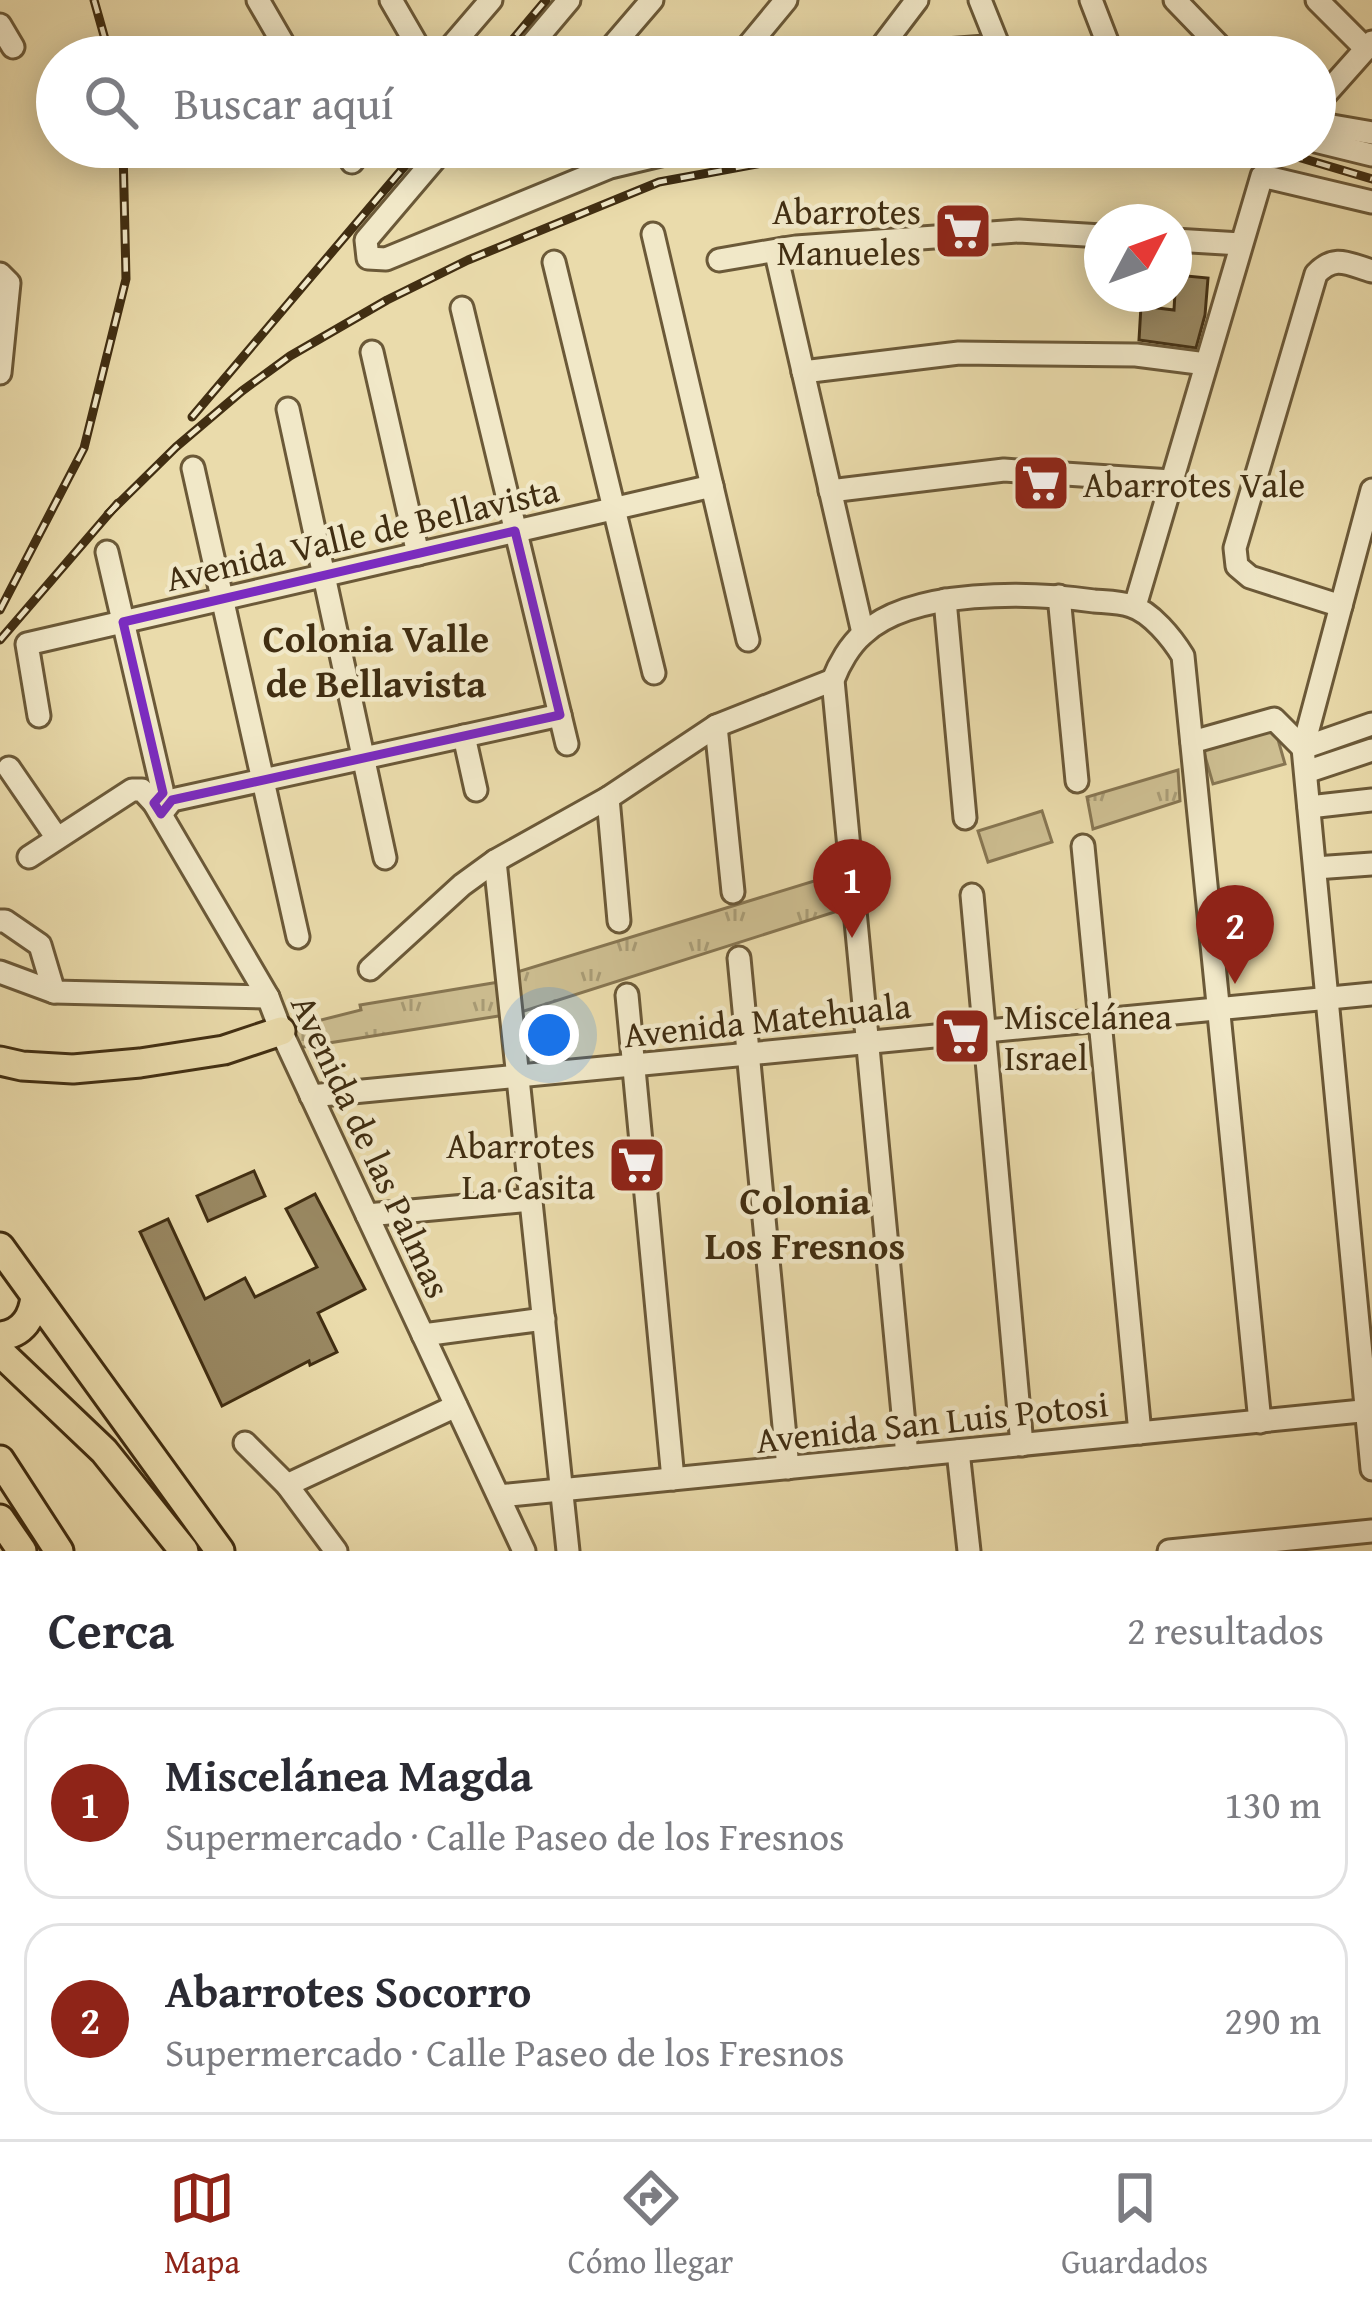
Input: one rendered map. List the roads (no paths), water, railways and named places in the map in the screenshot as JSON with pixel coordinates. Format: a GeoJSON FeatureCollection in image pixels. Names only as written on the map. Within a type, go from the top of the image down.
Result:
{"type":"FeatureCollection","features":[{"type":"Feature","properties":{"kind":"main road"},"geometry":{"type":"LineString","coordinates":[[0,1047],[42,1056],[134,1050],[220,1037],[275,1015]]}},
{"type":"Feature","properties":{"kind":"main road"},"geometry":{"type":"LineString","coordinates":[[0,1060],[43,1069],[73,1069],[224,1051],[275,1015]]}},
{"type":"Feature","properties":{"kind":"main road"},"geometry":{"type":"LineString","coordinates":[[0,1247],[220,1551]]}},
{"type":"Feature","properties":{"kind":"main road"},"geometry":{"type":"LineString","coordinates":[[0,1336],[16,1332],[31,1317],[35,1295]]}},
{"type":"Feature","properties":{"kind":"main road"},"geometry":{"type":"LineString","coordinates":[[0,1352],[104,1451],[184,1551]]}},
{"type":"Feature","properties":{"kind":"main road"},"geometry":{"type":"LineString","coordinates":[[0,1460],[59,1551]]}},
{"type":"Feature","properties":{"kind":"main road"},"geometry":{"type":"LineString","coordinates":[[0,1519],[22,1551]]}},
{"type":"Feature","properties":{"kind":"street"},"geometry":{"type":"LineString","coordinates":[[259,0],[279,36]]}},
{"type":"Feature","properties":{"kind":"street"},"geometry":{"type":"LineString","coordinates":[[391,0],[412,36]]}},
{"type":"Feature","properties":{"kind":"street"},"geometry":{"type":"LineString","coordinates":[[460,36],[491,0]]}},
{"type":"Feature","properties":{"kind":"street"},"geometry":{"type":"LineString","coordinates":[[539,36],[569,0]]}},
{"type":"Feature","properties":{"kind":"street"},"geometry":{"type":"LineString","coordinates":[[622,36],[652,0]]}},
{"type":"Feature","properties":{"kind":"street"},"geometry":{"type":"LineString","coordinates":[[757,36],[787,0]]}},
{"type":"Feature","properties":{"kind":"street"},"geometry":{"type":"LineString","coordinates":[[884,36],[917,0]]}},
{"type":"Feature","properties":{"kind":"street"},"geometry":{"type":"LineString","coordinates":[[980,0],[994,36]]}},
{"type":"Feature","properties":{"kind":"street"},"geometry":{"type":"LineString","coordinates":[[1091,0],[1105,36]]}},
{"type":"Feature","properties":{"kind":"street"},"geometry":{"type":"LineString","coordinates":[[1175,0],[1210,36]]}},
{"type":"Feature","properties":{"kind":"street"},"geometry":{"type":"LineString","coordinates":[[1317,0],[1369,45],[1336,82]]}},
{"type":"Feature","properties":{"kind":"street"},"geometry":{"type":"LineString","coordinates":[[0,25],[13,47]]}},
{"type":"Feature","properties":{"kind":"street"},"geometry":{"type":"LineString","coordinates":[[1336,127],[1372,133]]}},
{"type":"Feature","properties":{"kind":"street"},"geometry":{"type":"LineString","coordinates":[[1336,146],[1372,155]]}},
{"type":"Feature","properties":{"kind":"street"},"geometry":{"type":"LineString","coordinates":[[427,168],[366,240],[368,258],[386,259],[608,168]]}},
{"type":"Feature","properties":{"kind":"street"},"geometry":{"type":"LineString","coordinates":[[1135,606],[1262,176],[1372,202]]}},
{"type":"Feature","properties":{"kind":"street"},"geometry":{"type":"LineString","coordinates":[[719,260],[783,249],[1019,231],[1084,235]]}},
{"type":"Feature","properties":{"kind":"street"},"geometry":{"type":"LineString","coordinates":[[652,234],[748,640]]}},
{"type":"Feature","properties":{"kind":"street"},"geometry":{"type":"LineString","coordinates":[[1192,241],[1241,244]]}},
{"type":"Feature","properties":{"kind":"street"},"geometry":{"type":"LineString","coordinates":[[783,249],[777,258],[863,633]]}},
{"type":"Feature","properties":{"kind":"street"},"geometry":{"type":"LineString","coordinates":[[1341,606],[1250,577],[1237,566],[1235,548],[1316,274],[1326,263],[1339,261],[1372,271]]}},
{"type":"Feature","properties":{"kind":"street"},"geometry":{"type":"LineString","coordinates":[[554,262],[654,673]]}},
{"type":"Feature","properties":{"kind":"street"},"geometry":{"type":"LineString","coordinates":[[0,274],[9,283],[0,374]]}},
{"type":"Feature","properties":{"kind":"street"},"geometry":{"type":"LineString","coordinates":[[461,308],[567,744]]}},
{"type":"Feature","properties":{"kind":"street"},"geometry":{"type":"LineString","coordinates":[[372,352],[418,554]]}},
{"type":"Feature","properties":{"kind":"street"},"geometry":{"type":"LineString","coordinates":[[803,372],[959,352],[1136,355],[1206,364]]}},
{"type":"Feature","properties":{"kind":"street"},"geometry":{"type":"LineString","coordinates":[[288,409],[385,858]]}},
{"type":"Feature","properties":{"kind":"street"},"geometry":{"type":"LineString","coordinates":[[194,468],[298,938]]}},
{"type":"Feature","properties":{"kind":"street"},"geometry":{"type":"LineString","coordinates":[[830,491],[1004,470],[1172,481]]}},
{"type":"Feature","properties":{"kind":"street","name":"Avenida Valle de Bellavista"},"geometry":{"type":"LineString","coordinates":[[39,716],[27,644],[712,486]]}},
{"type":"Feature","properties":{"kind":"street"},"geometry":{"type":"LineString","coordinates":[[1372,490],[1303,748],[1372,1469]]}},
{"type":"Feature","properties":{"kind":"street"},"geometry":{"type":"LineString","coordinates":[[107,552],[162,801],[560,715]]}},
{"type":"Feature","properties":{"kind":"street"},"geometry":{"type":"LineString","coordinates":[[907,1456],[833,680],[863,633],[904,611],[945,600],[1013,594],[1135,606],[1168,634],[1183,656],[1260,1422]]}},
{"type":"Feature","properties":{"kind":"street"},"geometry":{"type":"LineString","coordinates":[[1060,596],[1077,781]]}},
{"type":"Feature","properties":{"kind":"street"},"geometry":{"type":"LineString","coordinates":[[945,600],[965,818]]}},
{"type":"Feature","properties":{"kind":"street"},"geometry":{"type":"LineString","coordinates":[[370,969],[462,885],[495,862],[608,798],[716,726],[833,680]]}},
{"type":"Feature","properties":{"kind":"street"},"geometry":{"type":"LineString","coordinates":[[1192,742],[1274,719],[1303,748]]}},
{"type":"Feature","properties":{"kind":"street"},"geometry":{"type":"LineString","coordinates":[[1303,748],[1372,724]]}},
{"type":"Feature","properties":{"kind":"street"},"geometry":{"type":"LineString","coordinates":[[716,726],[733,892]]}},
{"type":"Feature","properties":{"kind":"street"},"geometry":{"type":"LineString","coordinates":[[464,736],[476,790]]}},
{"type":"Feature","properties":{"kind":"street"},"geometry":{"type":"LineString","coordinates":[[1306,772],[1372,750]]}},
{"type":"Feature","properties":{"kind":"street"},"geometry":{"type":"LineString","coordinates":[[9,768],[57,838],[29,856]]}},
{"type":"Feature","properties":{"kind":"street","name":"Avenida de las Palmas"},"geometry":{"type":"LineString","coordinates":[[57,838],[132,790],[162,801],[275,1015],[524,1551]]}},
{"type":"Feature","properties":{"kind":"street"},"geometry":{"type":"LineString","coordinates":[[608,798],[620,921]]}},
{"type":"Feature","properties":{"kind":"street"},"geometry":{"type":"LineString","coordinates":[[1309,806],[1372,800]]}},
{"type":"Feature","properties":{"kind":"street"},"geometry":{"type":"LineString","coordinates":[[1084,846],[1140,1433]]}},
{"type":"Feature","properties":{"kind":"street"},"geometry":{"type":"LineString","coordinates":[[495,862],[568,1551]]}},
{"type":"Feature","properties":{"kind":"street"},"geometry":{"type":"LineString","coordinates":[[1315,868],[1372,864]]}},
{"type":"Feature","properties":{"kind":"street"},"geometry":{"type":"LineString","coordinates":[[972,895],[1022,1445]]}},
{"type":"Feature","properties":{"kind":"street"},"geometry":{"type":"LineString","coordinates":[[0,921],[40,945],[54,992]]}},
{"type":"Feature","properties":{"kind":"street"},"geometry":{"type":"LineString","coordinates":[[739,958],[788,1468]]}},
{"type":"Feature","properties":{"kind":"street"},"geometry":{"type":"LineString","coordinates":[[0,972],[54,992],[275,1015]]}},
{"type":"Feature","properties":{"kind":"street","name":"Avenida Matehuala"},"geometry":{"type":"LineString","coordinates":[[311,1096],[1372,994]]}},
{"type":"Feature","properties":{"kind":"street"},"geometry":{"type":"LineString","coordinates":[[627,995],[673,1479]]}},
{"type":"Feature","properties":{"kind":"street"},"geometry":{"type":"LineString","coordinates":[[367,1215],[531,1200]]}},
{"type":"Feature","properties":{"kind":"street"},"geometry":{"type":"LineString","coordinates":[[423,1335],[544,1319]]}},
{"type":"Feature","properties":{"kind":"street"},"geometry":{"type":"LineString","coordinates":[[287,1485],[456,1406]]}},
{"type":"Feature","properties":{"kind":"street","name":"Avenida San Luis Potosi"},"geometry":{"type":"LineString","coordinates":[[499,1496],[1369,1411]]}},
{"type":"Feature","properties":{"kind":"street"},"geometry":{"type":"LineString","coordinates":[[245,1443],[287,1485],[336,1551]]}},
{"type":"Feature","properties":{"kind":"street"},"geometry":{"type":"LineString","coordinates":[[958,1451],[969,1551]]}},
{"type":"Feature","properties":{"kind":"street"},"geometry":{"type":"LineString","coordinates":[[1169,1551],[1372,1531]]}},
{"type":"Feature","properties":{"kind":"railway"},"geometry":{"type":"LineString","coordinates":[[94,0],[104,36]]}},
{"type":"Feature","properties":{"kind":"railway"},"geometry":{"type":"LineString","coordinates":[[516,36],[546,0]]}},
{"type":"Feature","properties":{"kind":"railway"},"geometry":{"type":"LineString","coordinates":[[0,610],[84,448],[126,279],[123,168]]}},
{"type":"Feature","properties":{"kind":"railway"},"geometry":{"type":"LineString","coordinates":[[192,417],[403,168]]}},
{"type":"Feature","properties":{"kind":"railway"},"geometry":{"type":"LineString","coordinates":[[108,514],[242,391],[290,356],[387,300],[468,260],[659,182],[735,168]]}},
{"type":"Feature","properties":{"kind":"railway"},"geometry":{"type":"LineString","coordinates":[[1335,168],[1372,179]]}},
{"type":"Feature","properties":{"kind":"railway"},"geometry":{"type":"LineString","coordinates":[[0,640],[118,503]]}},
{"type":"Feature","properties":{"kind":"place","name":"Abarrotes Manueles"},"geometry":{"type":"Point","coordinates":[963,231]}},
{"type":"Feature","properties":{"kind":"place","name":"Abarrotes Vale"},"geometry":{"type":"Point","coordinates":[1041,483]}},
{"type":"Feature","properties":{"kind":"place","name":"Miscelánea Magda"},"geometry":{"type":"Point","coordinates":[852,938]}},
{"type":"Feature","properties":{"kind":"place","name":"Abarrotes Socorro"},"geometry":{"type":"Point","coordinates":[1235,984]}},
{"type":"Feature","properties":{"kind":"place","name":"Miscelánea Israel"},"geometry":{"type":"Point","coordinates":[962,1036]}},
{"type":"Feature","properties":{"kind":"place","name":"Abarrotes La Casita"},"geometry":{"type":"Point","coordinates":[637,1165]}},
{"type":"Feature","properties":{"kind":"district","name":"Colonia Valle de Bellavista"},"geometry":{"type":"Point","coordinates":[376,660]}},
{"type":"Feature","properties":{"kind":"district","name":"Colonia Los Fresnos"},"geometry":{"type":"Point","coordinates":[805,1222]}}]}
